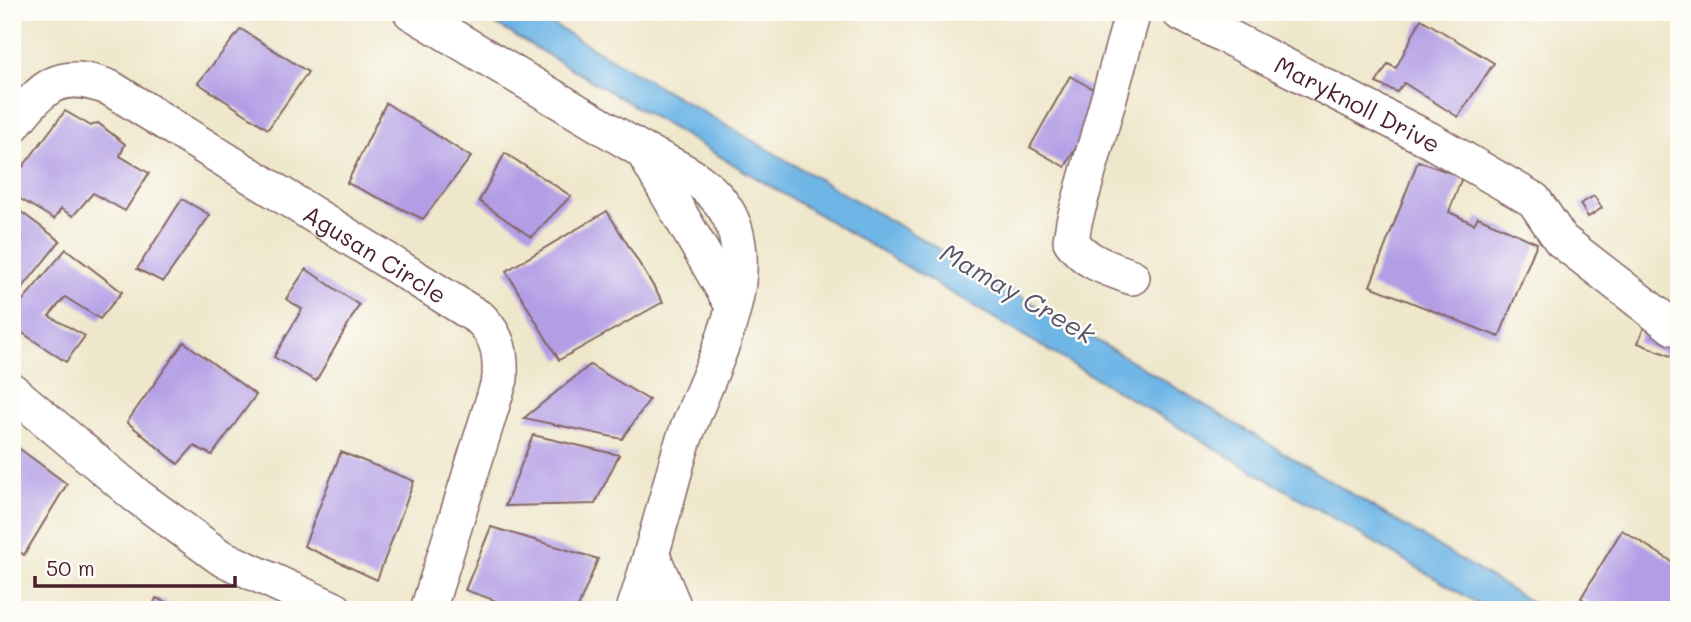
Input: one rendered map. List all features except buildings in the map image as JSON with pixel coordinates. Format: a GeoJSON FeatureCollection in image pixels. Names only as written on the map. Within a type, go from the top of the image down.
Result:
{"type":"FeatureCollection","features":[{"type":"Feature","properties":{"kind":"street"},"geometry":{"type":"LineString","coordinates":[[411,12],[703,184],[723,204],[734,226],[738,248],[732,304],[717,358],[684,440],[634,610]]}},
{"type":"Feature","properties":{"kind":"street"},"geometry":{"type":"LineString","coordinates":[[1132,277],[1097,264],[1080,254],[1071,241],[1133,12]]}},
{"type":"Feature","properties":{"kind":"street","name":"Maryknoll Drive"},"geometry":{"type":"LineString","coordinates":[[1180,12],[1428,139],[1534,200],[1561,240],[1673,327]]}},
{"type":"Feature","properties":{"kind":"street","name":"Agusan Circle"},"geometry":{"type":"LineString","coordinates":[[12,126],[46,87],[68,79],[88,79],[110,88],[481,319],[494,332],[499,347],[500,379],[428,610]]}},
{"type":"Feature","properties":{"kind":"street"},"geometry":{"type":"LineString","coordinates":[[643,151],[732,304]]}},
{"type":"Feature","properties":{"kind":"street"},"geometry":{"type":"LineString","coordinates":[[694,239],[734,226]]}},
{"type":"Feature","properties":{"kind":"street"},"geometry":{"type":"LineString","coordinates":[[12,391],[137,496],[220,557],[335,610]]}},
{"type":"Feature","properties":{"kind":"street"},"geometry":{"type":"LineString","coordinates":[[652,555],[675,610]]}},
{"type":"Feature","properties":{"kind":"water"},"geometry":{"type":"Polygon","coordinates":[[[475,12],[531,12],[1125,357],[1544,610],[1489,610],[475,12]]]}},
{"type":"Feature","properties":{"kind":"water label","name":"Mamay Creek"},"geometry":{"type":"Point","coordinates":[1018,293]}}]}
